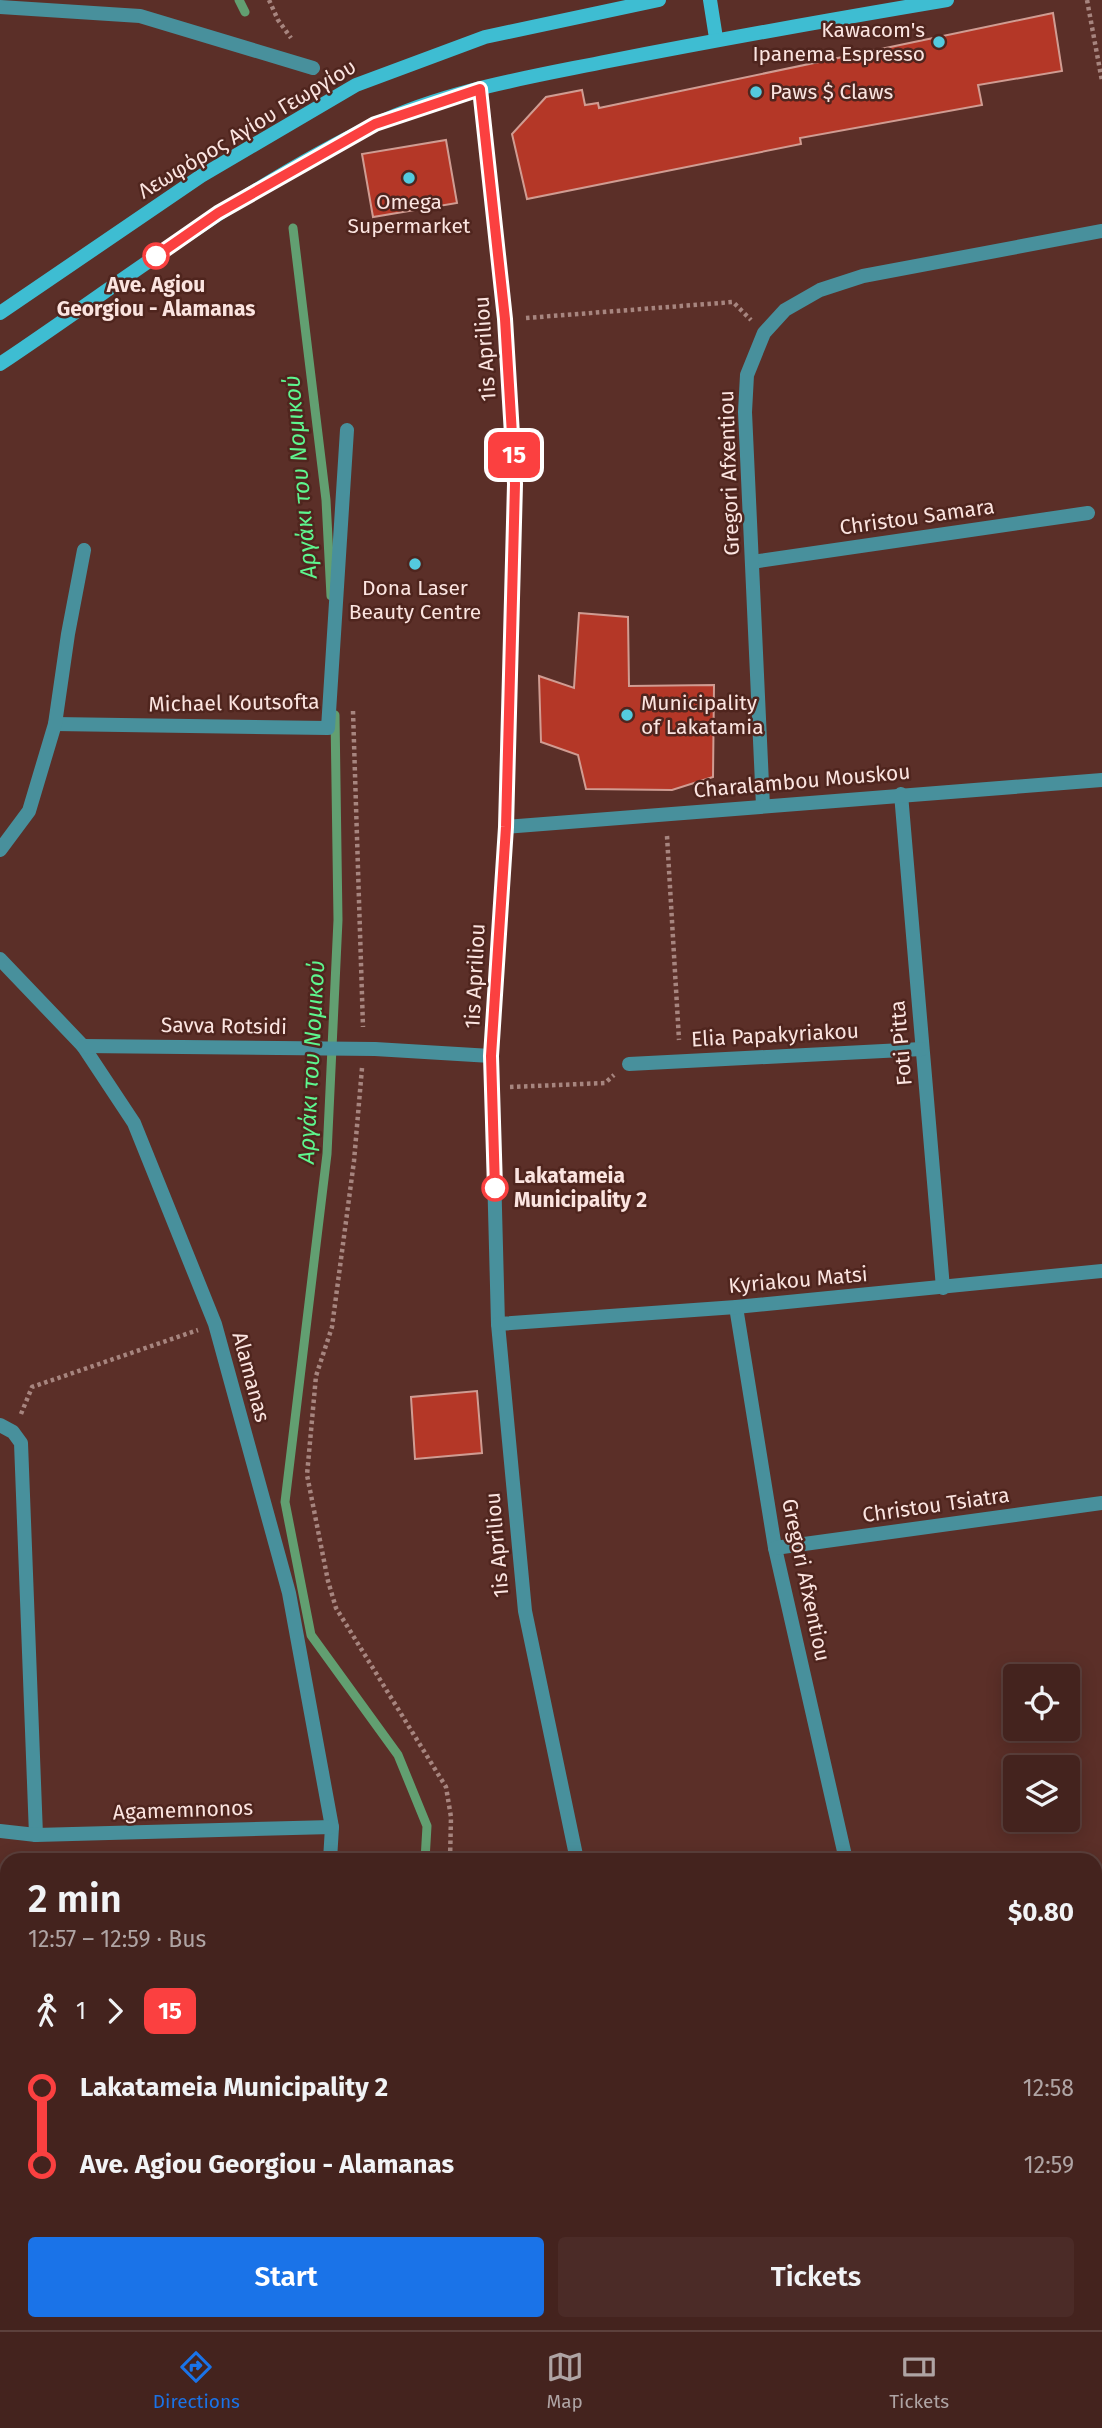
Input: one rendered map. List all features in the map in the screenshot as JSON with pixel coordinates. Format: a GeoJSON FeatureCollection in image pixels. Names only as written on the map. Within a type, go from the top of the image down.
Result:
{"type":"FeatureCollection","features":[{"type":"Feature","properties":{"kind":"main road","name":"Λεωφόρος Αγίου Γεωργίου"},"geometry":{"type":"LineString","coordinates":[[0,313],[201,176],[356,85],[485,37],[659,0]]}},
{"type":"Feature","properties":{"kind":"main road"},"geometry":{"type":"LineString","coordinates":[[710,0],[716,38]]}},
{"type":"Feature","properties":{"kind":"main road"},"geometry":{"type":"LineString","coordinates":[[0,364],[218,213],[375,124],[480,89],[546,74],[716,38],[947,0]]}},
{"type":"Feature","properties":{"kind":"street"},"geometry":{"type":"LineString","coordinates":[[0,7],[140,16],[313,68]]}},
{"type":"Feature","properties":{"kind":"street","name":"1is Apriliou"},"geometry":{"type":"LineString","coordinates":[[480,89],[505,319],[515,484],[506,827],[491,1056],[498,1324],[525,1611],[576,1853]]}},
{"type":"Feature","properties":{"kind":"street","name":"Gregori Afxentiou"},"geometry":{"type":"LineString","coordinates":[[763,806],[746,400],[747,375],[764,333],[785,310],[820,290],[863,276],[1102,231]]}},
{"type":"Feature","properties":{"kind":"street","name":"Michael Koutsofta"},"geometry":{"type":"LineString","coordinates":[[55,724],[328,728],[347,429]]}},
{"type":"Feature","properties":{"kind":"street","name":"Christou Samara"},"geometry":{"type":"LineString","coordinates":[[752,562],[1088,513]]}},
{"type":"Feature","properties":{"kind":"street"},"geometry":{"type":"LineString","coordinates":[[0,850],[29,811],[55,724],[84,550]]}},
{"type":"Feature","properties":{"kind":"street","name":"Charalambou Mouskou"},"geometry":{"type":"LineString","coordinates":[[506,827],[1102,780]]}},
{"type":"Feature","properties":{"kind":"street","name":"Foti Pitta"},"geometry":{"type":"LineString","coordinates":[[901,794],[943,1288]]}},
{"type":"Feature","properties":{"kind":"street","name":"Alamanas"},"geometry":{"type":"LineString","coordinates":[[0,959],[83,1046],[134,1123],[215,1324],[289,1593],[332,1827],[330,1853]]}},
{"type":"Feature","properties":{"kind":"street","name":"Savva Rotsidi"},"geometry":{"type":"LineString","coordinates":[[83,1046],[369,1049],[491,1056]]}},
{"type":"Feature","properties":{"kind":"street","name":"Elia Papakyriakou"},"geometry":{"type":"LineString","coordinates":[[629,1064],[922,1049]]}},
{"type":"Feature","properties":{"kind":"street","name":"Kyriakou Matsi"},"geometry":{"type":"LineString","coordinates":[[498,1324],[736,1307],[1102,1271]]}},
{"type":"Feature","properties":{"kind":"street","name":"Gregori Afxentiou"},"geometry":{"type":"LineString","coordinates":[[736,1307],[775,1548],[844,1853]]}},
{"type":"Feature","properties":{"kind":"street"},"geometry":{"type":"LineString","coordinates":[[7,1429],[21,1443],[36,1835]]}},
{"type":"Feature","properties":{"kind":"street","name":"Christou Tsiatra"},"geometry":{"type":"LineString","coordinates":[[775,1548],[1102,1503]]}},
{"type":"Feature","properties":{"kind":"street","name":"Agamemnonos"},"geometry":{"type":"LineString","coordinates":[[0,1831],[36,1835],[332,1827]]}},
{"type":"Feature","properties":{"kind":"path"},"geometry":{"type":"LineString","coordinates":[[269,0],[278,20],[313,68]]}},
{"type":"Feature","properties":{"kind":"path"},"geometry":{"type":"LineString","coordinates":[[1087,0],[1102,81]]}},
{"type":"Feature","properties":{"kind":"path"},"geometry":{"type":"LineString","coordinates":[[505,319],[733,302],[764,333]]}},
{"type":"Feature","properties":{"kind":"path"},"geometry":{"type":"LineString","coordinates":[[353,700],[369,1049],[334,1314],[316,1376],[307,1475],[336,1608],[446,1787],[451,1817],[450,1853]]}},
{"type":"Feature","properties":{"kind":"path"},"geometry":{"type":"LineString","coordinates":[[666,814],[680,1061]]}},
{"type":"Feature","properties":{"kind":"path"},"geometry":{"type":"LineString","coordinates":[[492,1087],[605,1083],[629,1064]]}},
{"type":"Feature","properties":{"kind":"path"},"geometry":{"type":"LineString","coordinates":[[7,1429],[32,1387],[215,1324]]}},
{"type":"Feature","properties":{"kind":"building"},"geometry":{"type":"Polygon","coordinates":[[[1053,13],[1062,71],[978,85],[982,105],[800,138],[801,144],[527,199],[512,134],[546,97],[582,90],[585,105],[598,103],[599,108],[1053,13]]]}},
{"type":"Feature","properties":{"kind":"building","name":"Omega Supermarket"},"geometry":{"type":"Polygon","coordinates":[[[446,140],[457,203],[373,217],[362,154],[446,140]]]}},
{"type":"Feature","properties":{"kind":"building","name":"Municipality of Lakatamia"},"geometry":{"type":"Polygon","coordinates":[[[579,613],[628,617],[629,686],[714,685],[713,777],[672,790],[586,789],[578,755],[541,742],[539,676],[574,688],[579,613]]]}},
{"type":"Feature","properties":{"kind":"building"},"geometry":{"type":"Polygon","coordinates":[[[477,1391],[482,1453],[415,1459],[411,1397],[477,1391]]]}},
{"type":"Feature","properties":{"kind":"waterway","name":"Αργάκι του Νομικού"},"geometry":{"type":"LineString","coordinates":[[239,0],[245,12]]}},
{"type":"Feature","properties":{"kind":"waterway","name":"Αργάκι του Νομικού"},"geometry":{"type":"LineString","coordinates":[[293,228],[326,500],[331,596]]}},
{"type":"Feature","properties":{"kind":"waterway","name":"Αργάκι του Νομικού"},"geometry":{"type":"LineString","coordinates":[[335,715],[338,920],[327,1154],[285,1502],[311,1635],[398,1755],[427,1826],[425,1853]]}},
{"type":"Feature","properties":{"kind":"bus line","name":"15"},"geometry":{"type":"LineString","coordinates":[[156,256],[218,213],[375,124],[480,89],[505,319],[515,484],[506,827],[491,1056],[495,1188]]}},
{"type":"Feature","properties":{"kind":"place","name":"Kawacom's Ipanema Espresso"},"geometry":{"type":"Point","coordinates":[939,42]}},
{"type":"Feature","properties":{"kind":"place","name":"Paws $ Claws"},"geometry":{"type":"Point","coordinates":[756,92]}},
{"type":"Feature","properties":{"kind":"place","name":"Omega Supermarket"},"geometry":{"type":"Point","coordinates":[409,178]}},
{"type":"Feature","properties":{"kind":"place","name":"Ave. Agiou Georgiou - Alamanas"},"geometry":{"type":"Point","coordinates":[156,256]}},
{"type":"Feature","properties":{"kind":"place","name":"Dona Laser Beauty Centre"},"geometry":{"type":"Point","coordinates":[415,564]}},
{"type":"Feature","properties":{"kind":"place","name":"Municipality of Lakatamia"},"geometry":{"type":"Point","coordinates":[627,715]}},
{"type":"Feature","properties":{"kind":"place","name":"Lakatameia Municipality 2"},"geometry":{"type":"Point","coordinates":[495,1188]}}]}
